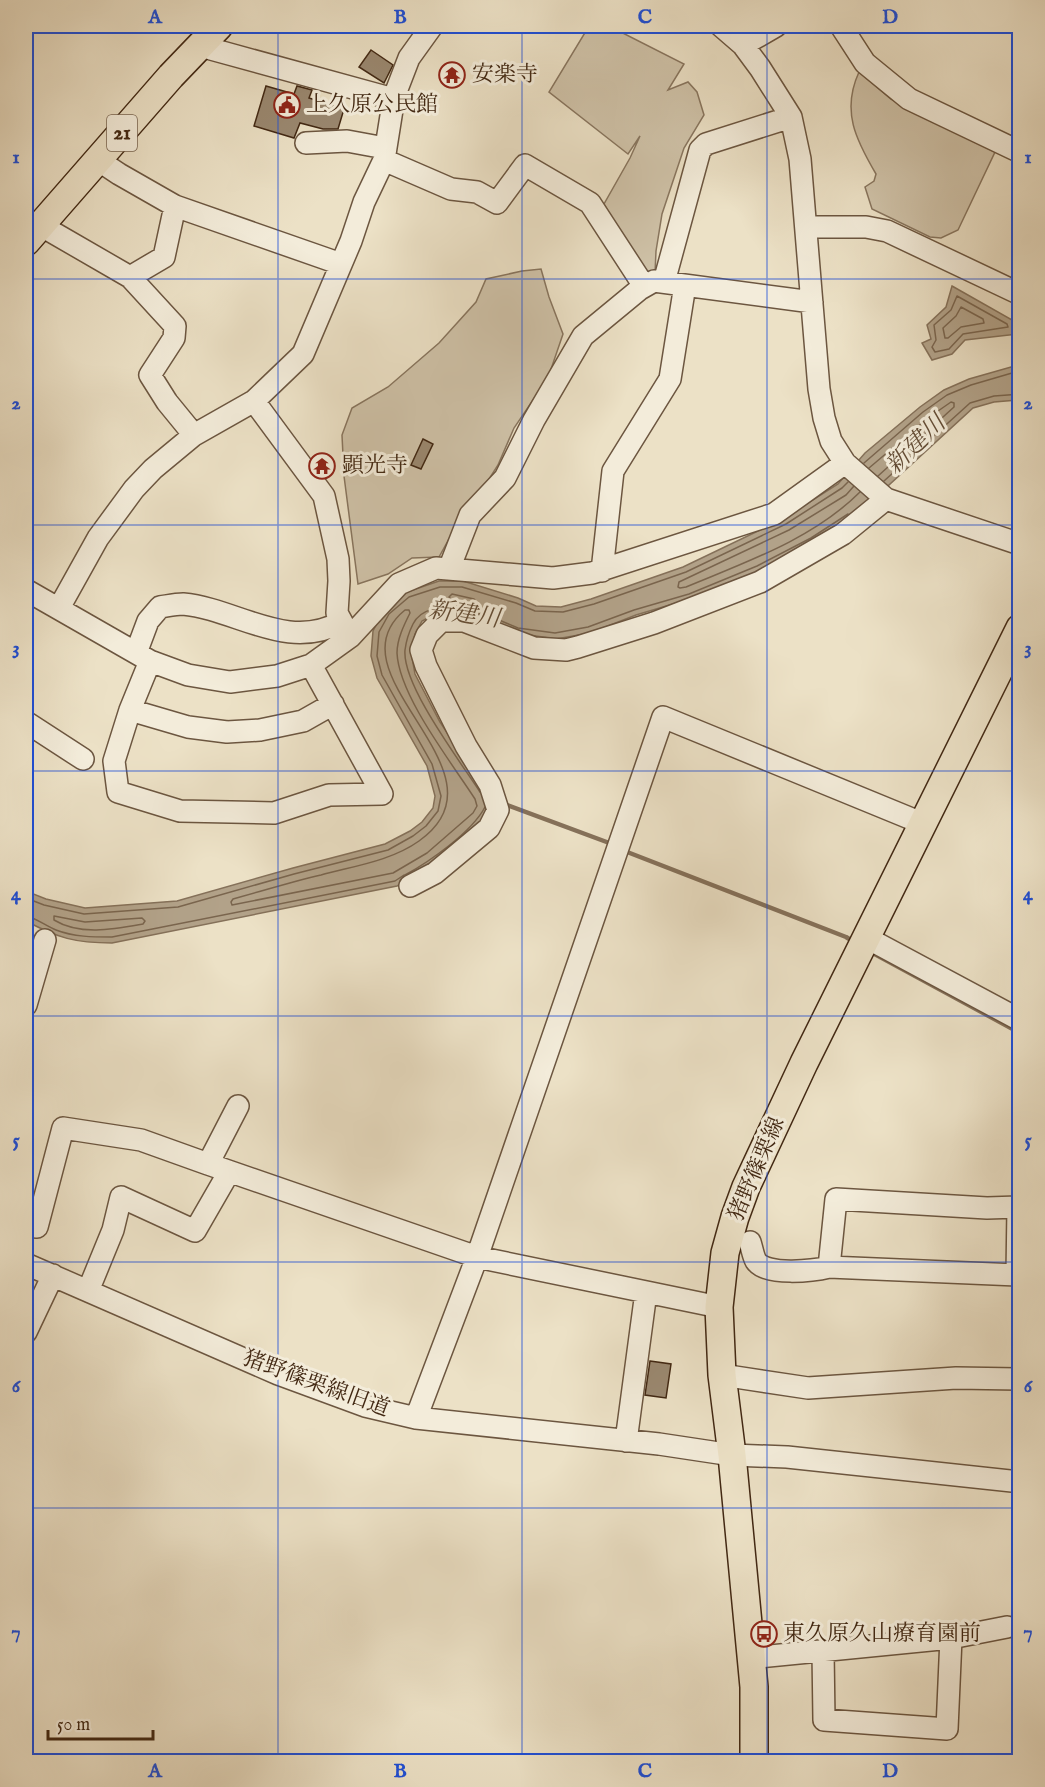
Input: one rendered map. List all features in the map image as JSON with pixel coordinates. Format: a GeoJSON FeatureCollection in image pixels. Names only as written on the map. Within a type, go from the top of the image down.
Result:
{"type":"FeatureCollection","features":[{"type":"Feature","properties":{"kind":"main road","name":"21"},"geometry":{"type":"LineString","coordinates":[[33,234],[171,76],[211,35]]}},
{"type":"Feature","properties":{"kind":"main road","name":"猪野篠栗線"},"geometry":{"type":"LineString","coordinates":[[754,1761],[754,1688],[732,1455],[722,1375],[719,1307],[725,1253],[746,1187],[804,1063],[1020,628]]}},
{"type":"Feature","properties":{"kind":"street"},"geometry":{"type":"LineString","coordinates":[[59,608],[98,538],[134,489],[153,469],[195,435],[254,401],[303,354],[384,154],[394,97],[409,58],[432,26]]}},
{"type":"Feature","properties":{"kind":"street"},"geometry":{"type":"LineString","coordinates":[[721,26],[743,45],[766,76],[791,117],[801,159],[819,389],[831,441],[844,463],[886,499],[1020,544]]}},
{"type":"Feature","properties":{"kind":"street"},"geometry":{"type":"LineString","coordinates":[[743,45],[776,26]]}},
{"type":"Feature","properties":{"kind":"street"},"geometry":{"type":"LineString","coordinates":[[841,26],[865,63],[909,99],[1020,152]]}},
{"type":"Feature","properties":{"kind":"street"},"geometry":{"type":"LineString","coordinates":[[211,35],[211,49],[386,97],[394,97]]}},
{"type":"Feature","properties":{"kind":"street"},"geometry":{"type":"LineString","coordinates":[[654,284],[700,150],[706,144],[791,117]]}},
{"type":"Feature","properties":{"kind":"street"},"geometry":{"type":"LineString","coordinates":[[306,143],[347,141],[384,154],[451,189],[477,192],[497,203],[525,165],[590,203],[654,284]]}},
{"type":"Feature","properties":{"kind":"street"},"geometry":{"type":"LineString","coordinates":[[98,160],[175,206],[341,264]]}},
{"type":"Feature","properties":{"kind":"street"},"geometry":{"type":"LineString","coordinates":[[130,277],[164,257],[175,206]]}},
{"type":"Feature","properties":{"kind":"street"},"geometry":{"type":"LineString","coordinates":[[806,227],[866,227],[887,231],[1020,294]]}},
{"type":"Feature","properties":{"kind":"street"},"geometry":{"type":"LineString","coordinates":[[33,234],[130,277],[175,326],[174,338],[150,375],[167,402],[195,435]]}},
{"type":"Feature","properties":{"kind":"street"},"geometry":{"type":"LineString","coordinates":[[449,569],[470,515],[504,478],[534,420],[583,336],[603,318],[654,284],[685,285],[812,302]]}},
{"type":"Feature","properties":{"kind":"street"},"geometry":{"type":"LineString","coordinates":[[602,571],[613,471],[670,379],[685,285]]}},
{"type":"Feature","properties":{"kind":"street"},"geometry":{"type":"LineString","coordinates":[[254,401],[324,496],[338,559],[337,613],[346,630]]}},
{"type":"Feature","properties":{"kind":"street"},"geometry":{"type":"LineString","coordinates":[[26,590],[143,657],[188,675],[230,682],[277,676],[311,664],[399,584],[436,568],[553,578],[602,571],[774,514],[844,463]]}},
{"type":"Feature","properties":{"kind":"street"},"geometry":{"type":"LineString","coordinates":[[410,886],[435,873],[489,828],[498,810],[490,785],[466,746],[426,666],[421,650],[427,635],[441,621],[464,621],[534,648],[566,650],[578,647],[654,623],[760,582],[843,534],[886,499]]}},
{"type":"Feature","properties":{"kind":"street"},"geometry":{"type":"LineString","coordinates":[[311,664],[382,794],[329,795],[274,813],[180,811],[118,792],[114,761],[143,657],[148,621],[160,607],[180,604],[206,608],[248,623],[283,632],[308,633],[331,628],[346,630]]}},
{"type":"Feature","properties":{"kind":"street"},"geometry":{"type":"LineString","coordinates":[[130,710],[188,727],[227,732],[260,730],[303,721],[333,704]]}},
{"type":"Feature","properties":{"kind":"street"},"geometry":{"type":"LineString","coordinates":[[416,1418],[477,1257],[663,717],[924,824]]}},
{"type":"Feature","properties":{"kind":"street"},"geometry":{"type":"LineString","coordinates":[[26,722],[83,759]]}},
{"type":"Feature","properties":{"kind":"street"},"geometry":{"type":"LineString","coordinates":[[867,938],[1020,1020]]}},
{"type":"Feature","properties":{"kind":"street"},"geometry":{"type":"LineString","coordinates":[[26,1005],[45,940]]}},
{"type":"Feature","properties":{"kind":"street"},"geometry":{"type":"LineString","coordinates":[[208,1164],[238,1106]]}},
{"type":"Feature","properties":{"kind":"street"},"geometry":{"type":"LineString","coordinates":[[26,1226],[37,1227],[63,1128],[141,1140],[477,1257],[719,1307]]}},
{"type":"Feature","properties":{"kind":"street"},"geometry":{"type":"LineString","coordinates":[[88,1291],[113,1230],[121,1197],[195,1231],[229,1172]]}},
{"type":"Feature","properties":{"kind":"street"},"geometry":{"type":"LineString","coordinates":[[750,1242],[756,1262],[768,1270],[811,1271],[829,1267],[1017,1275],[1019,1207],[987,1208],[836,1199],[829,1267]]}},
{"type":"Feature","properties":{"kind":"street","name":"猪野篠栗線旧道"},"geometry":{"type":"LineString","coordinates":[[26,1264],[278,1374],[365,1406],[416,1418],[732,1455],[787,1457],[1020,1482]]}},
{"type":"Feature","properties":{"kind":"street"},"geometry":{"type":"LineString","coordinates":[[26,1332],[53,1275]]}},
{"type":"Feature","properties":{"kind":"street"},"geometry":{"type":"LineString","coordinates":[[626,1441],[646,1292]]}},
{"type":"Feature","properties":{"kind":"street"},"geometry":{"type":"LineString","coordinates":[[722,1375],[808,1388],[956,1378],[1020,1379]]}},
{"type":"Feature","properties":{"kind":"street"},"geometry":{"type":"LineString","coordinates":[[750,1658],[951,1638],[1007,1628]]}},
{"type":"Feature","properties":{"kind":"street"},"geometry":{"type":"LineString","coordinates":[[823,1651],[824,1720],[947,1729],[951,1638]]}},
{"type":"Feature","properties":{"kind":"shaded area"},"geometry":{"type":"Polygon","coordinates":[[[589,26],[609,26],[684,64],[668,90],[688,82],[697,92],[704,115],[684,148],[662,214],[655,273],[643,275],[604,204],[640,136],[628,154],[549,92],[589,26]]]}},
{"type":"Feature","properties":{"kind":"shaded area"},"geometry":{"type":"Polygon","coordinates":[[[859,72],[891,99],[995,152],[958,230],[941,238],[930,237],[872,209],[865,187],[874,181],[876,174],[857,137],[851,112],[851,100],[859,72]]]}},
{"type":"Feature","properties":{"kind":"shaded area"},"geometry":{"type":"Polygon","coordinates":[[[541,269],[563,334],[548,378],[514,428],[498,465],[465,510],[439,557],[412,558],[388,574],[358,584],[344,476],[342,435],[352,408],[388,387],[439,343],[476,302],[486,279],[541,269]]]}},
{"type":"Feature","properties":{"kind":"water"},"geometry":{"type":"Polygon","coordinates":[[[952,286],[1019,324],[1019,334],[965,340],[952,354],[932,360],[922,343],[931,339],[927,325],[946,307],[952,286]]]}},
{"type":"Feature","properties":{"kind":"water","name":"新建川"},"geometry":{"type":"Polygon","coordinates":[[[1011,367],[1019,368],[1019,400],[994,402],[973,408],[853,518],[760,571],[690,599],[636,615],[590,633],[556,639],[433,615],[422,621],[415,634],[411,652],[415,674],[440,722],[488,794],[491,807],[484,822],[414,877],[397,886],[112,943],[67,938],[26,921],[26,891],[46,899],[85,908],[177,901],[385,844],[410,831],[422,822],[433,808],[435,796],[427,766],[377,678],[371,656],[373,631],[384,610],[407,592],[439,581],[463,581],[536,606],[561,607],[683,567],[783,519],[838,484],[865,453],[944,390],[969,379],[1011,367]]]}},
{"type":"Feature","properties":{"kind":"building"},"geometry":{"type":"Polygon","coordinates":[[[371,50],[393,65],[384,83],[359,67],[371,50]]]}},
{"type":"Feature","properties":{"kind":"building"},"geometry":{"type":"Polygon","coordinates":[[[266,86],[294,94],[297,86],[312,90],[309,98],[344,109],[338,129],[323,129],[300,123],[294,138],[254,126],[266,86]]]}},
{"type":"Feature","properties":{"kind":"building"},"geometry":{"type":"Polygon","coordinates":[[[423,439],[433,444],[421,469],[411,465],[423,439]]]}},
{"type":"Feature","properties":{"kind":"building"},"geometry":{"type":"Polygon","coordinates":[[[650,1361],[671,1364],[666,1398],[645,1395],[650,1361]]]}},
{"type":"Feature","properties":{"kind":"waterway"},"geometry":{"type":"LineString","coordinates":[[502,805],[612,844]]}},
{"type":"Feature","properties":{"kind":"waterway"},"geometry":{"type":"LineString","coordinates":[[622,850],[854,942]]}},
{"type":"Feature","properties":{"kind":"waterway"},"geometry":{"type":"LineString","coordinates":[[869,951],[1020,1033]]}},
{"type":"Feature","properties":{"kind":"place","name":"安楽寺"},"geometry":{"type":"Point","coordinates":[452,75]}},
{"type":"Feature","properties":{"kind":"place","name":"上久原公民館"},"geometry":{"type":"Point","coordinates":[287,105]}},
{"type":"Feature","properties":{"kind":"place","name":"顕光寺"},"geometry":{"type":"Point","coordinates":[322,466]}},
{"type":"Feature","properties":{"kind":"place","name":"東久原久山療育園前"},"geometry":{"type":"Point","coordinates":[764,1634]}}]}
